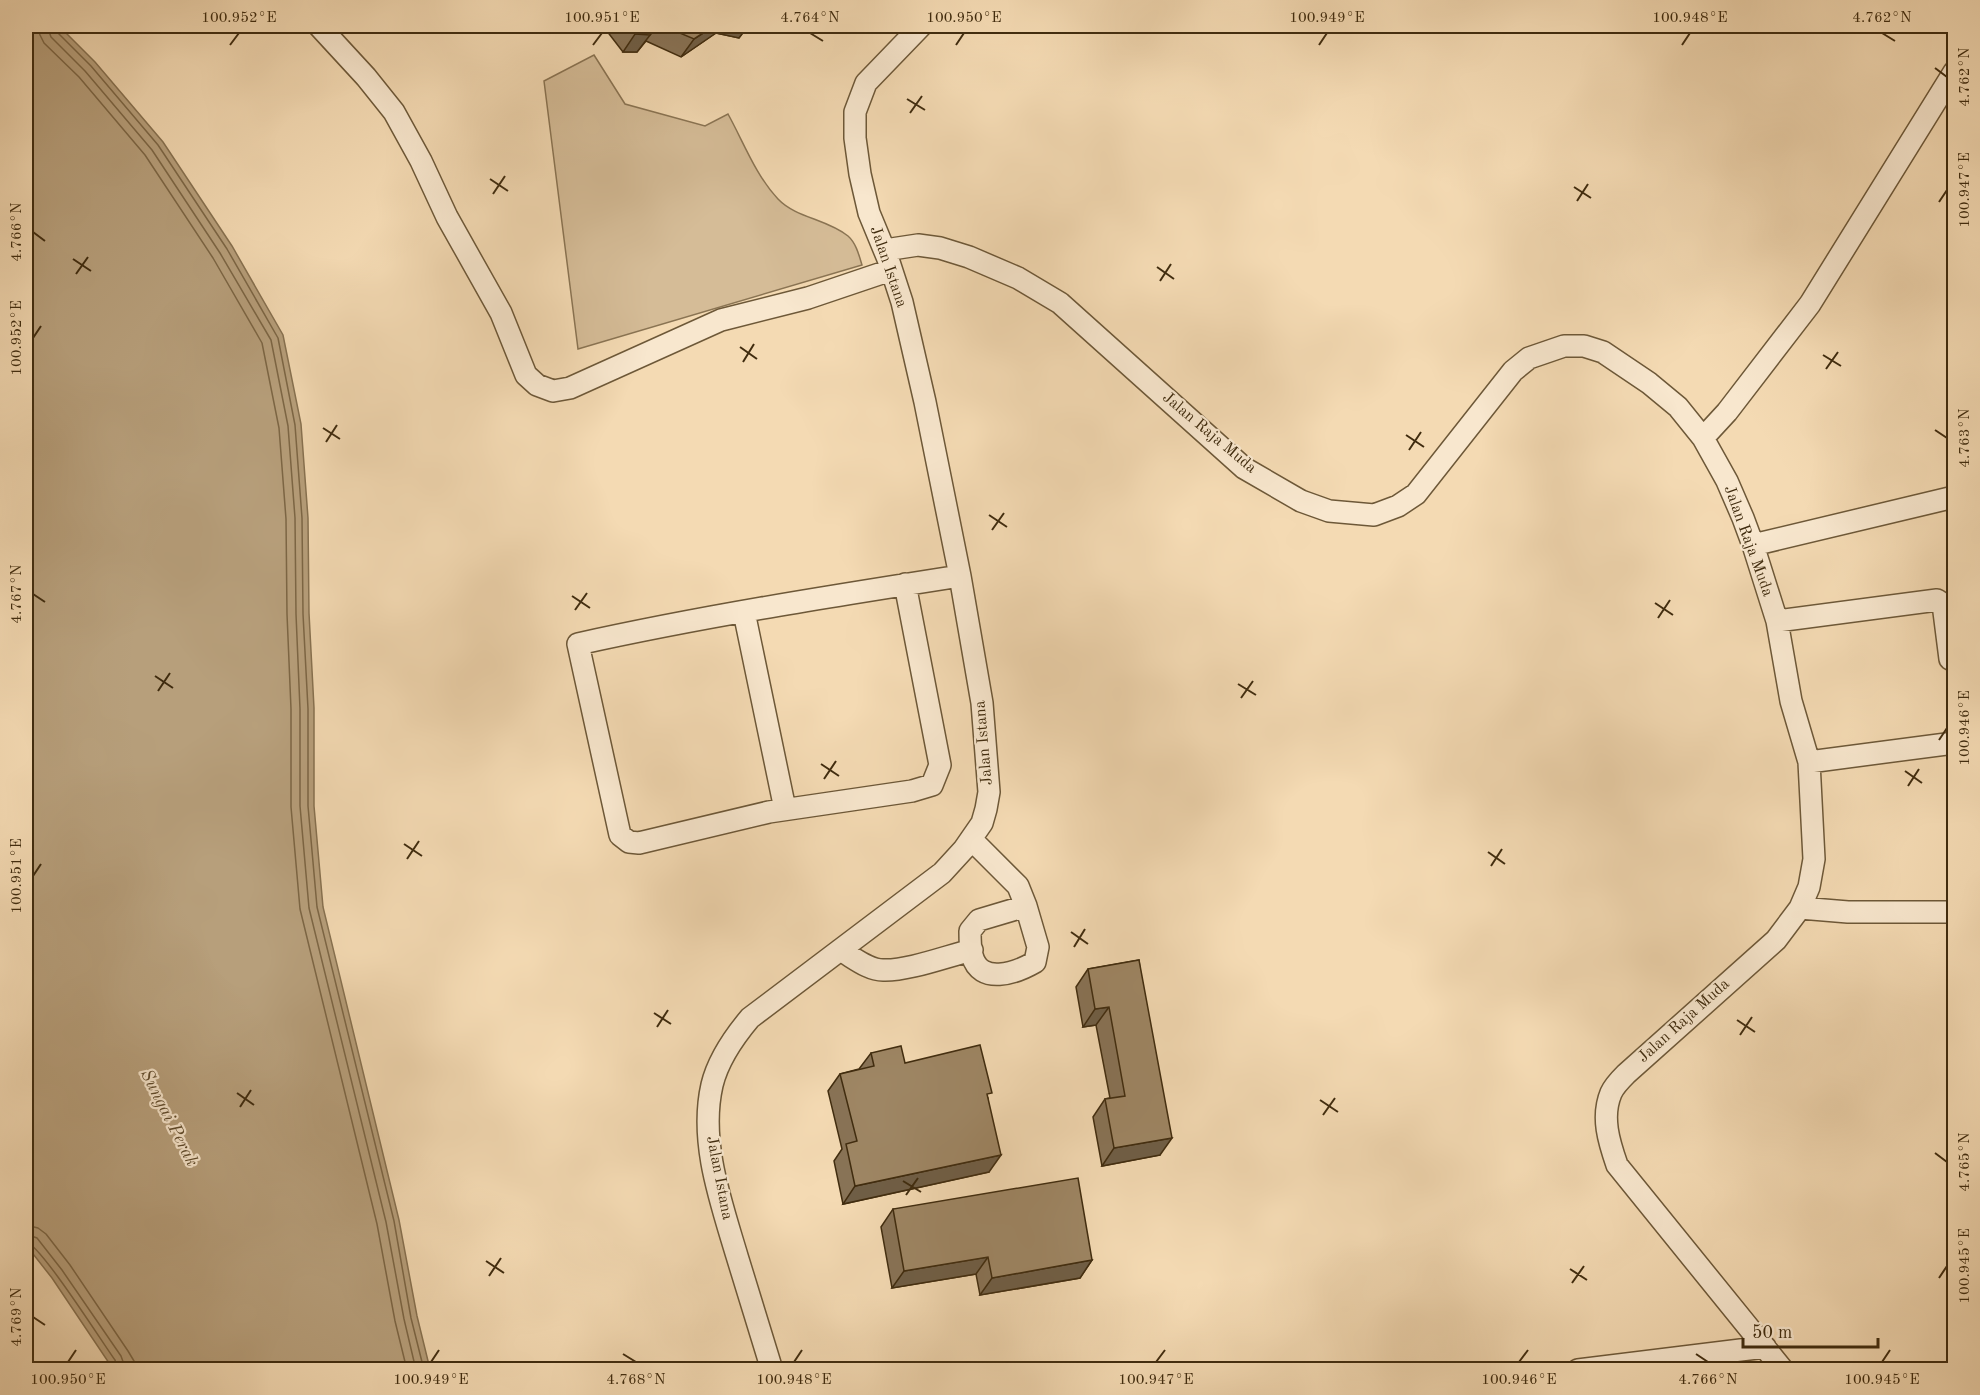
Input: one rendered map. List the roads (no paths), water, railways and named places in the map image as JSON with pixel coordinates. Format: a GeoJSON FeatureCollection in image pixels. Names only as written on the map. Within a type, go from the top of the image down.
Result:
{"type":"FeatureCollection","features":[{"type":"Feature","properties":{"kind":"street","name":"Jalan Raja Muda"},"geometry":{"type":"LineString","coordinates":[[320,26],[394,112],[421,161],[447,218],[501,313],[526,375],[537,385],[553,391],[570,388],[721,320],[808,298],[918,245],[940,248],[969,257],[1018,278],[1060,303],[1244,468],[1301,501],[1329,512],[1374,515],[1398,507],[1416,494],[1513,371],[1529,358],[1564,346],[1584,346],[1603,352],[1649,383],[1678,407],[1703,438],[1727,481],[1753,545],[1777,621],[1791,701],[1809,762],[1814,859],[1809,886],[1800,908],[1776,940],[1626,1074],[1611,1092],[1607,1114],[1607,1137],[1617,1165],[1783,1370]]}},
{"type":"Feature","properties":{"kind":"street","name":"Jalan Istana"},"geometry":{"type":"LineString","coordinates":[[772,1370],[719,1193],[711,1153],[708,1113],[712,1084],[734,1037],[750,1018],[942,873],[982,823],[989,792],[982,703],[960,576],[925,402],[902,302],[888,260],[868,213],[855,138],[855,112],[866,83],[921,26]]}},
{"type":"Feature","properties":{"kind":"street"},"geometry":{"type":"LineString","coordinates":[[1703,438],[1727,412],[1810,304],[1954,72]]}},
{"type":"Feature","properties":{"kind":"street"},"geometry":{"type":"LineString","coordinates":[[1753,545],[1954,497]]}},
{"type":"Feature","properties":{"kind":"street"},"geometry":{"type":"LineString","coordinates":[[905,584],[940,765],[932,785],[912,791],[785,809],[639,843],[629,842],[620,835],[578,644],[670,623],[744,612],[905,584],[960,576]]}},
{"type":"Feature","properties":{"kind":"street"},"geometry":{"type":"LineString","coordinates":[[1777,621],[1937,600],[1943,604],[1945,612],[1950,659]]}},
{"type":"Feature","properties":{"kind":"street"},"geometry":{"type":"LineString","coordinates":[[744,612],[785,809]]}},
{"type":"Feature","properties":{"kind":"street"},"geometry":{"type":"LineString","coordinates":[[1809,762],[1954,743]]}},
{"type":"Feature","properties":{"kind":"street"},"geometry":{"type":"LineString","coordinates":[[971,839],[1018,886],[1026,906],[1038,946],[1035,962],[1021,970],[994,975],[981,970],[972,957],[970,931],[979,920],[1026,906]]}},
{"type":"Feature","properties":{"kind":"street"},"geometry":{"type":"LineString","coordinates":[[1800,908],[1848,912],[1954,912]]}},
{"type":"Feature","properties":{"kind":"street"},"geometry":{"type":"LineString","coordinates":[[840,950],[867,965],[882,970],[902,968],[972,950]]}},
{"type":"Feature","properties":{"kind":"street"},"geometry":{"type":"LineString","coordinates":[[1578,1370],[1765,1347]]}},
{"type":"Feature","properties":{"kind":"water","name":"Sungai Perak"},"geometry":{"type":"Polygon","coordinates":[[[26,26],[59,26],[95,62],[163,142],[232,246],[283,335],[301,424],[308,518],[309,613],[314,708],[314,806],[323,907],[399,1220],[417,1316],[430,1369],[113,1369],[52,1278],[26,1245],[26,26]]]}}]}
